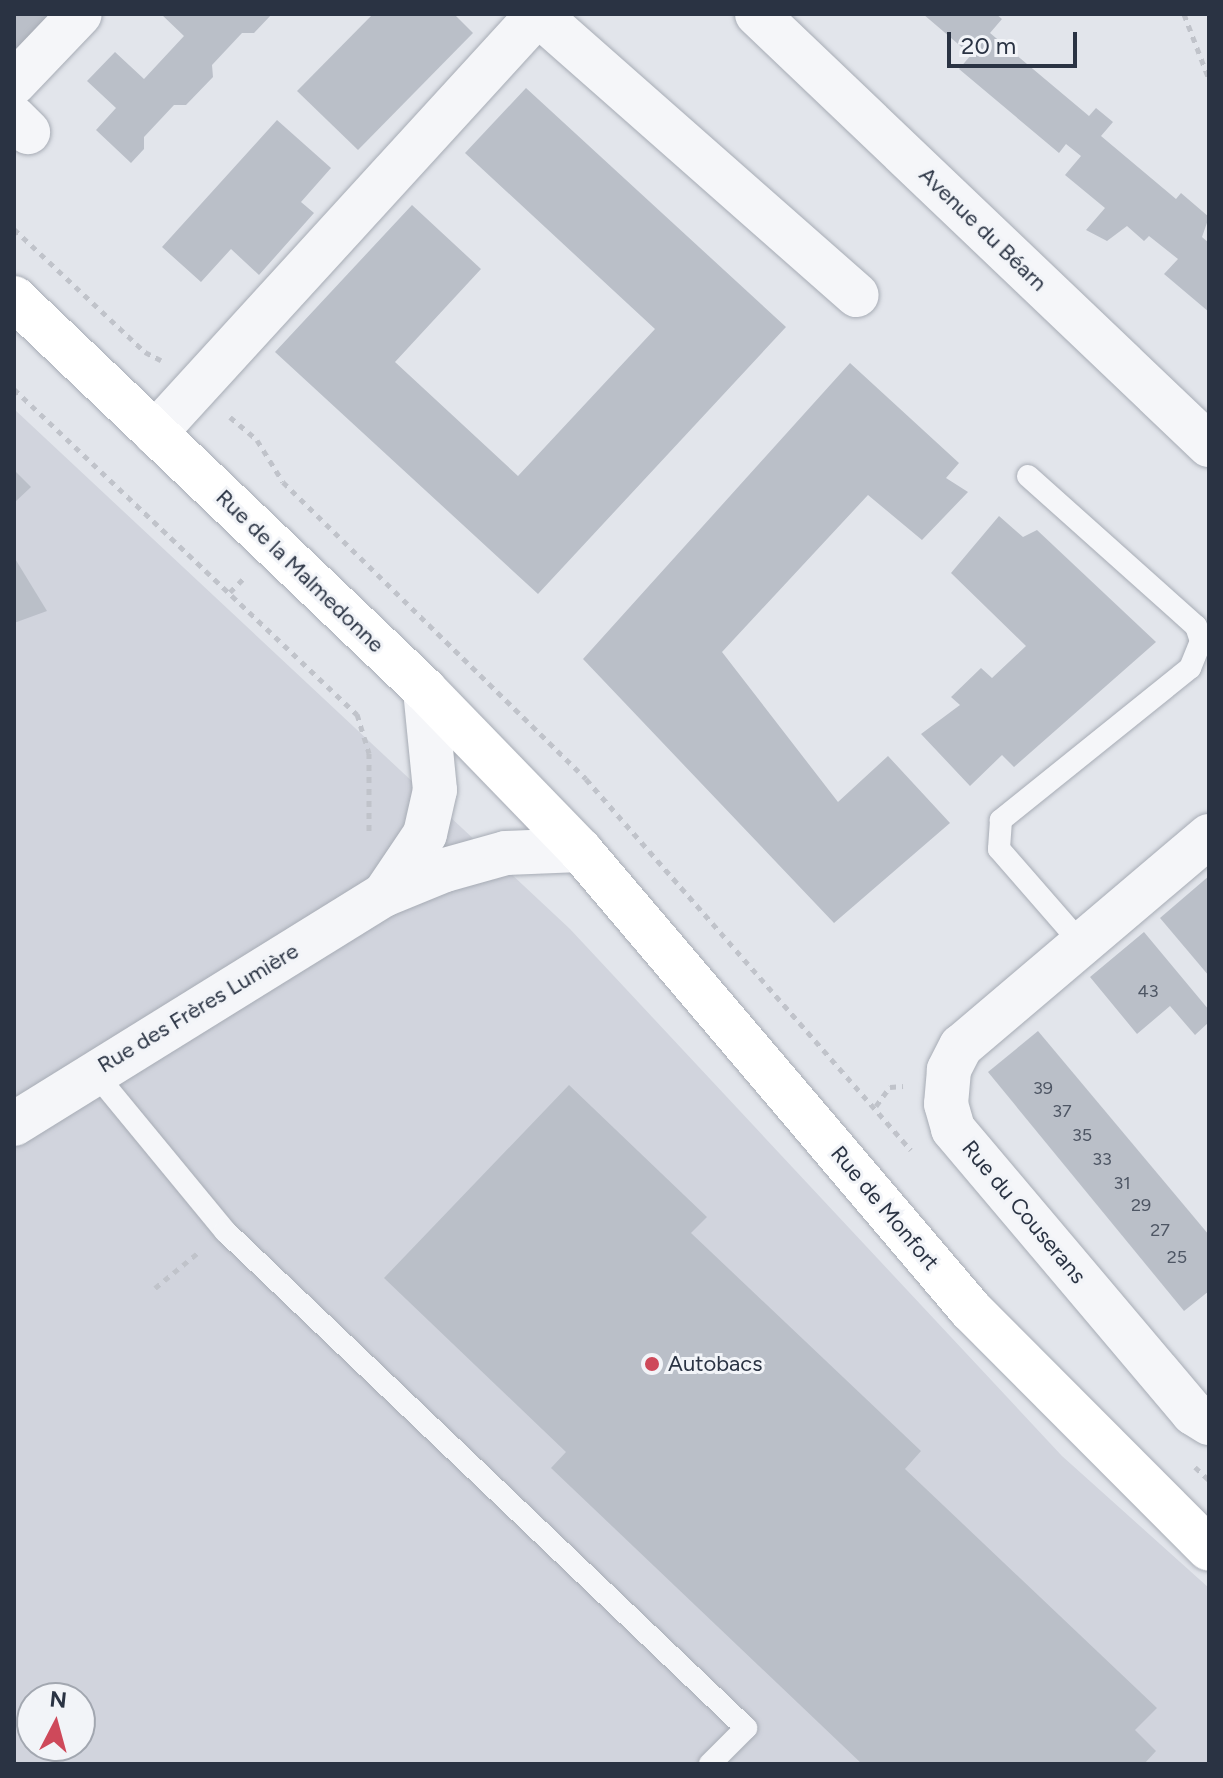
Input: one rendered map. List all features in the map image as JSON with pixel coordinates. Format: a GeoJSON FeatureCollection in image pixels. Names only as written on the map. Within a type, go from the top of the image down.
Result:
{"type":"FeatureCollection","features":[{"type":"Feature","properties":{"kind":"street"},"geometry":{"type":"LineString","coordinates":[[14,83],[80,14]]}},
{"type":"Feature","properties":{"kind":"street","name":"Avenue du Béarn"},"geometry":{"type":"LineString","coordinates":[[757,14],[1209,445]]}},
{"type":"Feature","properties":{"kind":"street"},"geometry":{"type":"LineString","coordinates":[[155,433],[539,15],[856,295]]}},
{"type":"Feature","properties":{"kind":"street","name":"Rue de la Malmedonne"},"geometry":{"type":"LineString","coordinates":[[14,298],[425,690],[580,850]]}},
{"type":"Feature","properties":{"kind":"street","name":"Rue des Frères Lumière"},"geometry":{"type":"LineString","coordinates":[[384,895],[425,834],[435,790],[425,690]]}},
{"type":"Feature","properties":{"kind":"street","name":"Rue du Couserans"},"geometry":{"type":"LineString","coordinates":[[1209,836],[961,1046],[949,1070],[946,1104],[963,1141],[1193,1413],[1209,1423]]}},
{"type":"Feature","properties":{"kind":"street","name":"Rue des Frères Lumière"},"geometry":{"type":"LineString","coordinates":[[14,1124],[384,895],[445,870],[506,853],[580,850]]}},
{"type":"Feature","properties":{"kind":"street","name":"Rue de Monfort"},"geometry":{"type":"LineString","coordinates":[[580,850],[971,1310],[1209,1549]]}},
{"type":"Feature","properties":{"kind":"lane"},"geometry":{"type":"LineString","coordinates":[[1028,476],[1196,626],[1201,641],[1190,668],[1001,820],[999,849],[1082,944]]}},
{"type":"Feature","properties":{"kind":"lane"},"geometry":{"type":"LineString","coordinates":[[94,1072],[225,1231],[746,1728],[710,1764]]}},
{"type":"Feature","properties":{"kind":"path"},"geometry":{"type":"LineString","coordinates":[[1184,14],[1209,79]]}},
{"type":"Feature","properties":{"kind":"path"},"geometry":{"type":"LineString","coordinates":[[14,229],[145,352],[172,366]]}},
{"type":"Feature","properties":{"kind":"path"},"geometry":{"type":"LineString","coordinates":[[14,389],[357,714],[369,753],[370,828],[362,867],[384,895]]}},
{"type":"Feature","properties":{"kind":"path"},"geometry":{"type":"LineString","coordinates":[[257,440],[283,482],[586,779],[916,1154]]}},
{"type":"Feature","properties":{"kind":"path"},"geometry":{"type":"LineString","coordinates":[[155,1288],[225,1231]]}},
{"type":"Feature","properties":{"kind":"path"},"geometry":{"type":"LineString","coordinates":[[1187,1461],[1209,1480]]}},
{"type":"Feature","properties":{"kind":"shaded area"},"geometry":{"type":"Polygon","coordinates":[[[14,409],[570,929],[1062,1456],[1209,1588],[1209,1764],[14,1764],[14,409]]]}},
{"type":"Feature","properties":{"kind":"building"},"geometry":{"type":"Polygon","coordinates":[[[14,14],[54,14],[14,56],[14,14]]]}},
{"type":"Feature","properties":{"kind":"building"},"geometry":{"type":"Polygon","coordinates":[[[161,14],[272,14],[254,33],[242,33],[212,65],[213,77],[186,105],[174,105],[144,137],[144,149],[131,163],[96,130],[116,108],[87,81],[115,52],[144,79],[184,36],[161,14]]]}},
{"type":"Feature","properties":{"kind":"building"},"geometry":{"type":"Polygon","coordinates":[[[373,14],[454,14],[473,33],[358,150],[297,91],[373,14]]]}},
{"type":"Feature","properties":{"kind":"building"},"geometry":{"type":"Polygon","coordinates":[[[923,14],[996,14],[1002,19],[990,33],[1089,116],[1096,108],[1113,122],[1101,136],[1176,199],[1181,193],[1209,217],[1202,237],[1209,243],[1209,312],[1164,274],[1178,259],[1149,236],[1144,241],[1127,226],[1107,241],[1086,230],[1105,208],[1065,175],[1081,156],[1066,144],[1059,153],[959,69],[971,55],[923,14]]]}},
{"type":"Feature","properties":{"kind":"building"},"geometry":{"type":"Polygon","coordinates":[[[526,88],[786,327],[538,594],[275,352],[412,205],[481,269],[395,362],[518,476],[655,329],[465,153],[526,88]]]}},
{"type":"Feature","properties":{"kind":"building"},"geometry":{"type":"Polygon","coordinates":[[[277,120],[331,168],[301,202],[314,213],[259,275],[231,249],[201,282],[162,247],[277,120]]]}},
{"type":"Feature","properties":{"kind":"building"},"geometry":{"type":"Polygon","coordinates":[[[850,363],[959,463],[946,478],[968,492],[922,540],[868,495],[722,652],[838,802],[888,756],[950,823],[834,923],[583,659],[850,363]]]}},
{"type":"Feature","properties":{"kind":"building"},"geometry":{"type":"Polygon","coordinates":[[[14,470],[31,487],[14,503],[14,470]]]}},
{"type":"Feature","properties":{"kind":"building"},"geometry":{"type":"Polygon","coordinates":[[[999,516],[1023,537],[1037,530],[1156,642],[1014,767],[1002,755],[970,786],[921,734],[960,705],[951,697],[981,668],[992,678],[1026,646],[951,573],[999,516]]]}},
{"type":"Feature","properties":{"kind":"building"},"geometry":{"type":"Polygon","coordinates":[[[14,557],[47,611],[14,623],[14,557]]]}},
{"type":"Feature","properties":{"kind":"building"},"geometry":{"type":"Polygon","coordinates":[[[1209,876],[1209,976],[1160,918],[1209,876]]]}},
{"type":"Feature","properties":{"kind":"building"},"geometry":{"type":"Polygon","coordinates":[[[1144,932],[1209,1010],[1209,1022],[1195,1035],[1170,1006],[1137,1034],[1090,977],[1144,932]]]}},
{"type":"Feature","properties":{"kind":"building"},"geometry":{"type":"Polygon","coordinates":[[[1038,1031],[1209,1235],[1209,1291],[1184,1311],[988,1072],[1038,1031]]]}},
{"type":"Feature","properties":{"kind":"building","name":"Autobacs"},"geometry":{"type":"Polygon","coordinates":[[[569,1085],[707,1217],[691,1233],[921,1451],[905,1469],[1157,1708],[1135,1730],[1156,1751],[1144,1764],[862,1764],[551,1468],[566,1452],[384,1278],[569,1085]]]}},
{"type":"Feature","properties":{"kind":"place","name":"Autobacs"},"geometry":{"type":"Point","coordinates":[652,1364]}}]}
